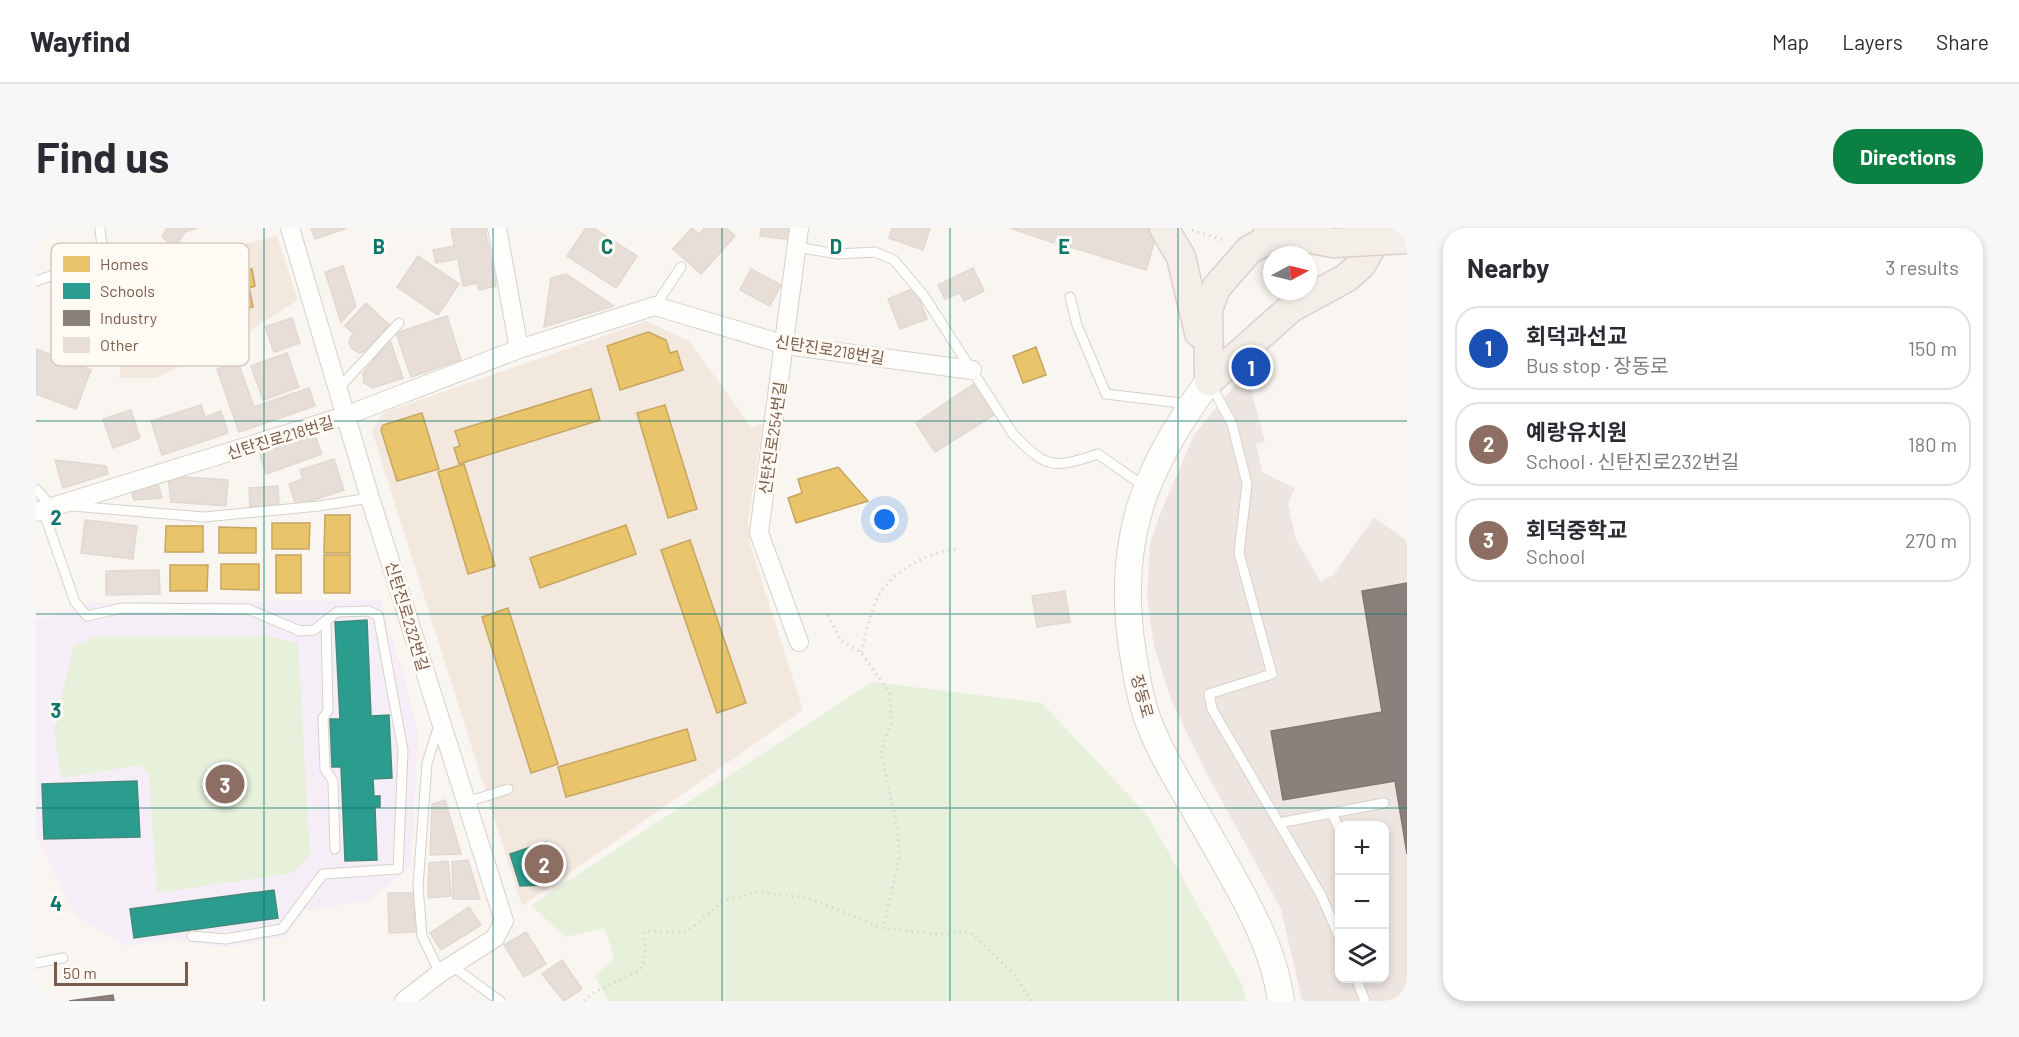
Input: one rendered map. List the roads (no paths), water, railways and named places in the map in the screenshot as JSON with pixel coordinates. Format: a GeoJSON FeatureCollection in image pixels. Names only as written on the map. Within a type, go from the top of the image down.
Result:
{"type":"FeatureCollection","features":[{"type":"Feature","properties":{"kind":"main road"},"geometry":{"type":"LineString","coordinates":[[1164,228],[1184,266],[1209,381]]}},
{"type":"Feature","properties":{"kind":"main road"},"geometry":{"type":"LineString","coordinates":[[1257,228],[1285,236],[1333,243],[1407,239]]}},
{"type":"Feature","properties":{"kind":"main road"},"geometry":{"type":"LineString","coordinates":[[1209,381],[1208,310],[1216,288],[1249,250],[1264,242],[1285,236]]}},
{"type":"Feature","properties":{"kind":"main road"},"geometry":{"type":"LineString","coordinates":[[1209,381],[1291,308],[1346,278],[1361,265],[1372,237]]}},
{"type":"Feature","properties":{"kind":"street","name":"신탄진로232번길"},"geometry":{"type":"LineString","coordinates":[[290,228],[370,498],[504,921],[495,938],[404,1001]]}},
{"type":"Feature","properties":{"kind":"street"},"geometry":{"type":"LineString","coordinates":[[497,228],[519,349]]}},
{"type":"Feature","properties":{"kind":"street","name":"신탄진로254번길"},"geometry":{"type":"LineString","coordinates":[[799,228],[786,345],[759,533],[799,642]]}},
{"type":"Feature","properties":{"kind":"street","name":"신탄진로218번길"},"geometry":{"type":"LineString","coordinates":[[48,509],[345,416],[519,349],[655,306],[786,345],[972,370]]}},
{"type":"Feature","properties":{"kind":"street","name":"장동로"},"geometry":{"type":"LineString","coordinates":[[1209,381],[1191,404],[1164,449],[1145,487],[1136,515],[1127,571],[1129,628],[1137,681],[1149,723],[1252,912],[1279,982],[1281,1001]]}},
{"type":"Feature","properties":{"kind":"lane"},"geometry":{"type":"LineString","coordinates":[[100,228],[101,243]]}},
{"type":"Feature","properties":{"kind":"lane"},"geometry":{"type":"LineString","coordinates":[[1372,237],[1407,244]]}},
{"type":"Feature","properties":{"kind":"lane"},"geometry":{"type":"LineString","coordinates":[[796,247],[838,254],[875,252],[894,260],[924,296],[1013,434],[1029,451],[1050,465],[1067,464],[1098,454],[1145,487]]}},
{"type":"Feature","properties":{"kind":"lane"},"geometry":{"type":"LineString","coordinates":[[655,306],[681,267]]}},
{"type":"Feature","properties":{"kind":"lane"},"geometry":{"type":"LineString","coordinates":[[36,281],[51,276]]}},
{"type":"Feature","properties":{"kind":"lane"},"geometry":{"type":"LineString","coordinates":[[1070,297],[1077,325],[1106,394],[1191,404]]}},
{"type":"Feature","properties":{"kind":"lane"},"geometry":{"type":"LineString","coordinates":[[338,389],[399,322]]}},
{"type":"Feature","properties":{"kind":"lane"},"geometry":{"type":"LineString","coordinates":[[1209,381],[1233,424],[1247,484],[1239,552],[1272,674],[1209,694],[1212,709],[1322,895],[1336,929]]}},
{"type":"Feature","properties":{"kind":"lane"},"geometry":{"type":"LineString","coordinates":[[36,489],[48,509],[75,602],[87,616],[122,608],[248,609],[300,631],[314,630],[326,623],[337,612],[368,611],[378,615],[404,750],[398,869],[323,874],[282,929],[225,939],[192,936]]}},
{"type":"Feature","properties":{"kind":"lane"},"geometry":{"type":"LineString","coordinates":[[48,509],[204,517],[319,506],[370,498]]}},
{"type":"Feature","properties":{"kind":"lane"},"geometry":{"type":"LineString","coordinates":[[326,623],[328,711],[323,717],[325,769],[333,781],[335,849]]}},
{"type":"Feature","properties":{"kind":"lane"},"geometry":{"type":"LineString","coordinates":[[441,720],[428,762],[418,886],[422,936],[446,970],[500,1001]]}},
{"type":"Feature","properties":{"kind":"lane"},"geometry":{"type":"LineString","coordinates":[[467,802],[508,789]]}},
{"type":"Feature","properties":{"kind":"lane"},"geometry":{"type":"LineString","coordinates":[[1279,823],[1384,802]]}},
{"type":"Feature","properties":{"kind":"lane"},"geometry":{"type":"LineString","coordinates":[[1332,813],[1336,821]]}},
{"type":"Feature","properties":{"kind":"lane"},"geometry":{"type":"LineString","coordinates":[[36,963],[63,958]]}},
{"type":"Feature","properties":{"kind":"lane"},"geometry":{"type":"LineString","coordinates":[[1358,983],[1365,1001]]}},
{"type":"Feature","properties":{"kind":"place","name":"회덕과선교"},"geometry":{"type":"Point","coordinates":[1251,367]}},
{"type":"Feature","properties":{"kind":"place","name":"회덕중학교"},"geometry":{"type":"Point","coordinates":[225,784]}},
{"type":"Feature","properties":{"kind":"place","name":"예랑유치원"},"geometry":{"type":"Point","coordinates":[544,864]}}]}
